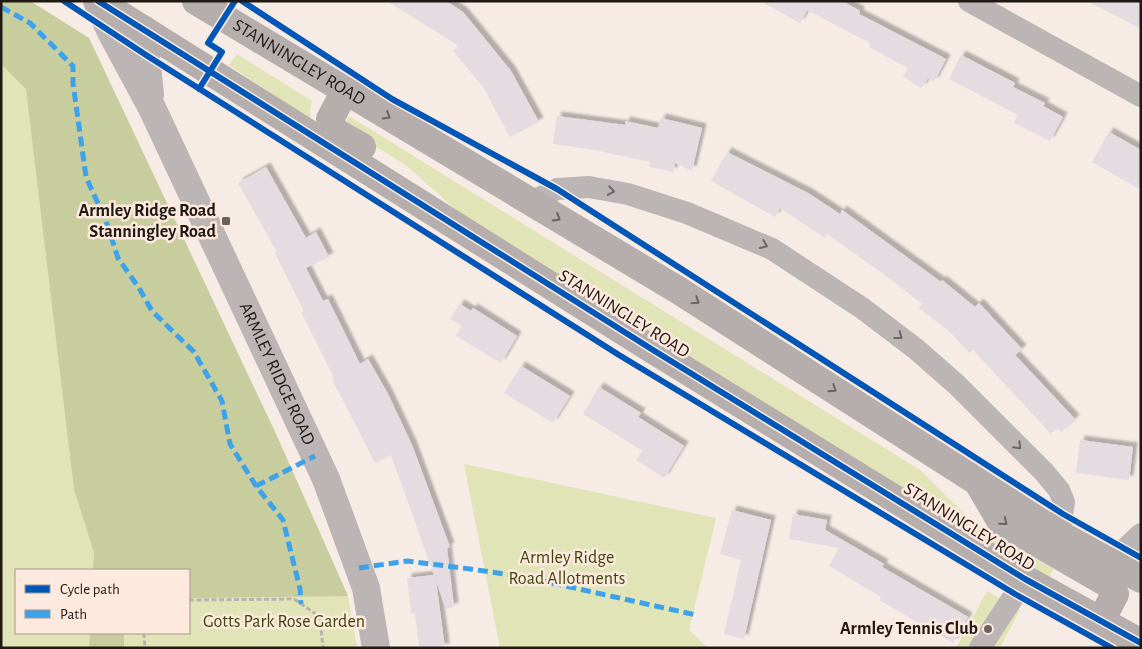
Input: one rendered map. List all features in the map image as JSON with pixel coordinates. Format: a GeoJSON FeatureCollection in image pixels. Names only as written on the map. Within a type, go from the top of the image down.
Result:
{"type":"FeatureCollection","features":[{"type":"Feature","properties":{"kind":"main road","name":"STANNINGLEY ROAD"},"geometry":{"type":"LineString","coordinates":[[98,1],[1025,579],[1107,594],[1141,579]]}},
{"type":"Feature","properties":{"kind":"main road"},"geometry":{"type":"LineString","coordinates":[[140,1],[143,29]]}},
{"type":"Feature","properties":{"kind":"main road","name":"STANNINGLEY ROAD"},"geometry":{"type":"LineString","coordinates":[[196,1],[678,290],[1059,534],[1084,558],[1141,643]]}},
{"type":"Feature","properties":{"kind":"main road"},"geometry":{"type":"LineString","coordinates":[[345,91],[330,119],[334,130],[404,172],[434,212]]}},
{"type":"Feature","properties":{"kind":"main road"},"geometry":{"type":"LineString","coordinates":[[978,482],[1001,522],[1084,558],[1077,582],[1080,589],[1107,594],[1141,625]]}},
{"type":"Feature","properties":{"kind":"street","name":"ARMLEY RIDGE ROAD"},"geometry":{"type":"LineString","coordinates":[[98,1],[111,32],[152,108],[326,479],[366,588],[376,648]]}},
{"type":"Feature","properties":{"kind":"street"},"geometry":{"type":"LineString","coordinates":[[969,1],[1141,96]]}},
{"type":"Feature","properties":{"kind":"street","name":"ARMLEY RIDGE ROAD"},"geometry":{"type":"LineString","coordinates":[[143,29],[152,108]]}},
{"type":"Feature","properties":{"kind":"street"},"geometry":{"type":"LineString","coordinates":[[531,202],[557,189],[589,187],[628,194],[687,213],[772,248],[862,308],[916,349],[957,385],[1044,472],[1059,490],[1064,502],[1059,534]]}},
{"type":"Feature","properties":{"kind":"street"},"geometry":{"type":"LineString","coordinates":[[1107,594],[1125,549],[1141,534]]}},
{"type":"Feature","properties":{"kind":"street"},"geometry":{"type":"LineString","coordinates":[[980,648],[1025,579]]}},
{"type":"Feature","properties":{"kind":"path"},"geometry":{"type":"LineString","coordinates":[[190,600],[294,599],[320,617],[323,648]]}},
{"type":"Feature","properties":{"kind":"path"},"geometry":{"type":"LineString","coordinates":[[144,634],[145,648]]}},
{"type":"Feature","properties":{"kind":"green space","name":"Gotts Park Rose Garden"},"geometry":{"type":"Polygon","coordinates":[[[1,1],[30,1],[89,38],[276,434],[348,596],[357,648],[1,648],[1,1]]]}},
{"type":"Feature","properties":{"kind":"green space"},"geometry":{"type":"Polygon","coordinates":[[[1,1],[30,1],[89,38],[276,434],[348,596],[190,598],[190,569],[93,569],[94,553],[74,489],[26,89],[1,64],[1,1]]]}},
{"type":"Feature","properties":{"kind":"green space"},"geometry":{"type":"Polygon","coordinates":[[[237,54],[312,101],[310,110],[311,120],[229,65],[237,54]]]}},
{"type":"Feature","properties":{"kind":"green space"},"geometry":{"type":"Polygon","coordinates":[[[349,116],[920,470],[964,514],[989,532],[1054,569],[1048,579],[477,226],[464,217],[407,166],[343,126],[349,116]]]}},
{"type":"Feature","properties":{"kind":"green space","name":"Armley Ridge Road Allotments"},"geometry":{"type":"Polygon","coordinates":[[[464,464],[716,518],[689,630],[708,648],[500,648],[464,464]]]}},
{"type":"Feature","properties":{"kind":"green space","name":"Armley Tennis Club"},"geometry":{"type":"Polygon","coordinates":[[[987,591],[1020,610],[1000,648],[956,648],[987,591]]]}},
{"type":"Feature","properties":{"kind":"green space"},"geometry":{"type":"Polygon","coordinates":[[[90,634],[124,634],[124,648],[89,648],[90,634]]]}},
{"type":"Feature","properties":{"kind":"building"},"geometry":{"type":"Polygon","coordinates":[[[387,1],[446,1],[463,12],[511,71],[539,122],[510,137],[483,87],[453,51],[459,46],[387,1]]]}},
{"type":"Feature","properties":{"kind":"building"},"geometry":{"type":"Polygon","coordinates":[[[760,1],[842,1],[860,11],[859,14],[946,59],[934,82],[928,78],[922,88],[903,77],[908,68],[869,47],[870,43],[807,10],[800,23],[760,1]]]}},
{"type":"Feature","properties":{"kind":"building"},"geometry":{"type":"Polygon","coordinates":[[[1087,1],[1141,1],[1141,29],[1087,1]]]}},
{"type":"Feature","properties":{"kind":"building"},"geometry":{"type":"Polygon","coordinates":[[[961,55],[1015,83],[1013,87],[1045,103],[1043,106],[1063,117],[1050,141],[1014,123],[1018,115],[949,79],[961,55]]]}},
{"type":"Feature","properties":{"kind":"building"},"geometry":{"type":"Polygon","coordinates":[[[557,116],[625,125],[625,121],[658,128],[661,118],[702,128],[692,171],[675,163],[673,172],[649,167],[650,162],[595,150],[553,144],[557,116]]]}},
{"type":"Feature","properties":{"kind":"building"},"geometry":{"type":"Polygon","coordinates":[[[1109,132],[1141,150],[1141,190],[1092,162],[1109,132]]]}},
{"type":"Feature","properties":{"kind":"building"},"geometry":{"type":"Polygon","coordinates":[[[727,152],[808,193],[840,214],[842,210],[941,282],[942,280],[975,307],[979,303],[1022,349],[1015,355],[1075,419],[1061,432],[1057,428],[1051,434],[973,350],[969,353],[950,332],[919,308],[922,304],[893,281],[827,234],[825,238],[780,208],[775,217],[711,181],[727,152]]]}},
{"type":"Feature","properties":{"kind":"building"},"geometry":{"type":"Polygon","coordinates":[[[266,167],[306,238],[316,232],[329,257],[306,268],[323,301],[328,299],[360,364],[368,359],[388,394],[412,445],[450,547],[447,548],[454,607],[446,609],[436,581],[445,648],[419,648],[415,613],[411,613],[407,578],[434,575],[391,455],[375,463],[332,379],[334,378],[301,312],[304,311],[275,253],[277,252],[238,183],[266,167]]]}},
{"type":"Feature","properties":{"kind":"building"},"geometry":{"type":"Polygon","coordinates":[[[460,304],[471,311],[473,308],[517,336],[501,363],[456,336],[462,326],[450,319],[460,304]]]}},
{"type":"Feature","properties":{"kind":"building"},"geometry":{"type":"Polygon","coordinates":[[[521,366],[570,396],[553,423],[504,393],[521,366]]]}},
{"type":"Feature","properties":{"kind":"building"},"geometry":{"type":"Polygon","coordinates":[[[599,387],[641,413],[638,417],[684,446],[664,478],[636,460],[643,451],[583,414],[599,387]]]}},
{"type":"Feature","properties":{"kind":"building"},"geometry":{"type":"Polygon","coordinates":[[[1080,440],[1133,447],[1129,480],[1076,473],[1080,440]]]}},
{"type":"Feature","properties":{"kind":"building"},"geometry":{"type":"Polygon","coordinates":[[[732,510],[771,520],[744,639],[724,634],[741,560],[720,554],[732,510]]]}},
{"type":"Feature","properties":{"kind":"building"},"geometry":{"type":"Polygon","coordinates":[[[793,514],[827,520],[825,530],[884,564],[882,567],[968,617],[953,643],[879,600],[881,597],[829,566],[839,548],[789,539],[793,514]]]}},
{"type":"Feature","properties":{"kind":"marked path"},"geometry":{"type":"LineString","coordinates":[[1,7],[30,23],[73,66],[73,83],[86,177],[106,221],[118,258],[152,311],[194,352],[222,401],[230,444],[256,486],[283,520],[300,589],[301,604]]}},
{"type":"Feature","properties":{"kind":"marked path"},"geometry":{"type":"LineString","coordinates":[[256,486],[315,456]]}},
{"type":"Feature","properties":{"kind":"marked path"},"geometry":{"type":"LineString","coordinates":[[359,568],[407,561],[470,569],[525,577],[696,615]]}},
{"type":"Feature","properties":{"kind":"cycle path"},"geometry":{"type":"LineString","coordinates":[[64,1],[619,355],[1015,594],[1112,648]]}},
{"type":"Feature","properties":{"kind":"cycle path"},"geometry":{"type":"LineString","coordinates":[[98,1],[653,350],[1025,579],[1141,643]]}},
{"type":"Feature","properties":{"kind":"cycle path"},"geometry":{"type":"LineString","coordinates":[[199,89],[222,52],[208,43],[235,1]]}},
{"type":"Feature","properties":{"kind":"cycle path"},"geometry":{"type":"LineString","coordinates":[[242,1],[392,99],[557,189],[1063,514],[1141,558]]}},
{"type":"Feature","properties":{"kind":"place","name":"Armley Ridge Road Stanningley Road"},"geometry":{"type":"Point","coordinates":[226,221]}},
{"type":"Feature","properties":{"kind":"place","name":"Armley Tennis Club"},"geometry":{"type":"Point","coordinates":[988,629]}}]}
